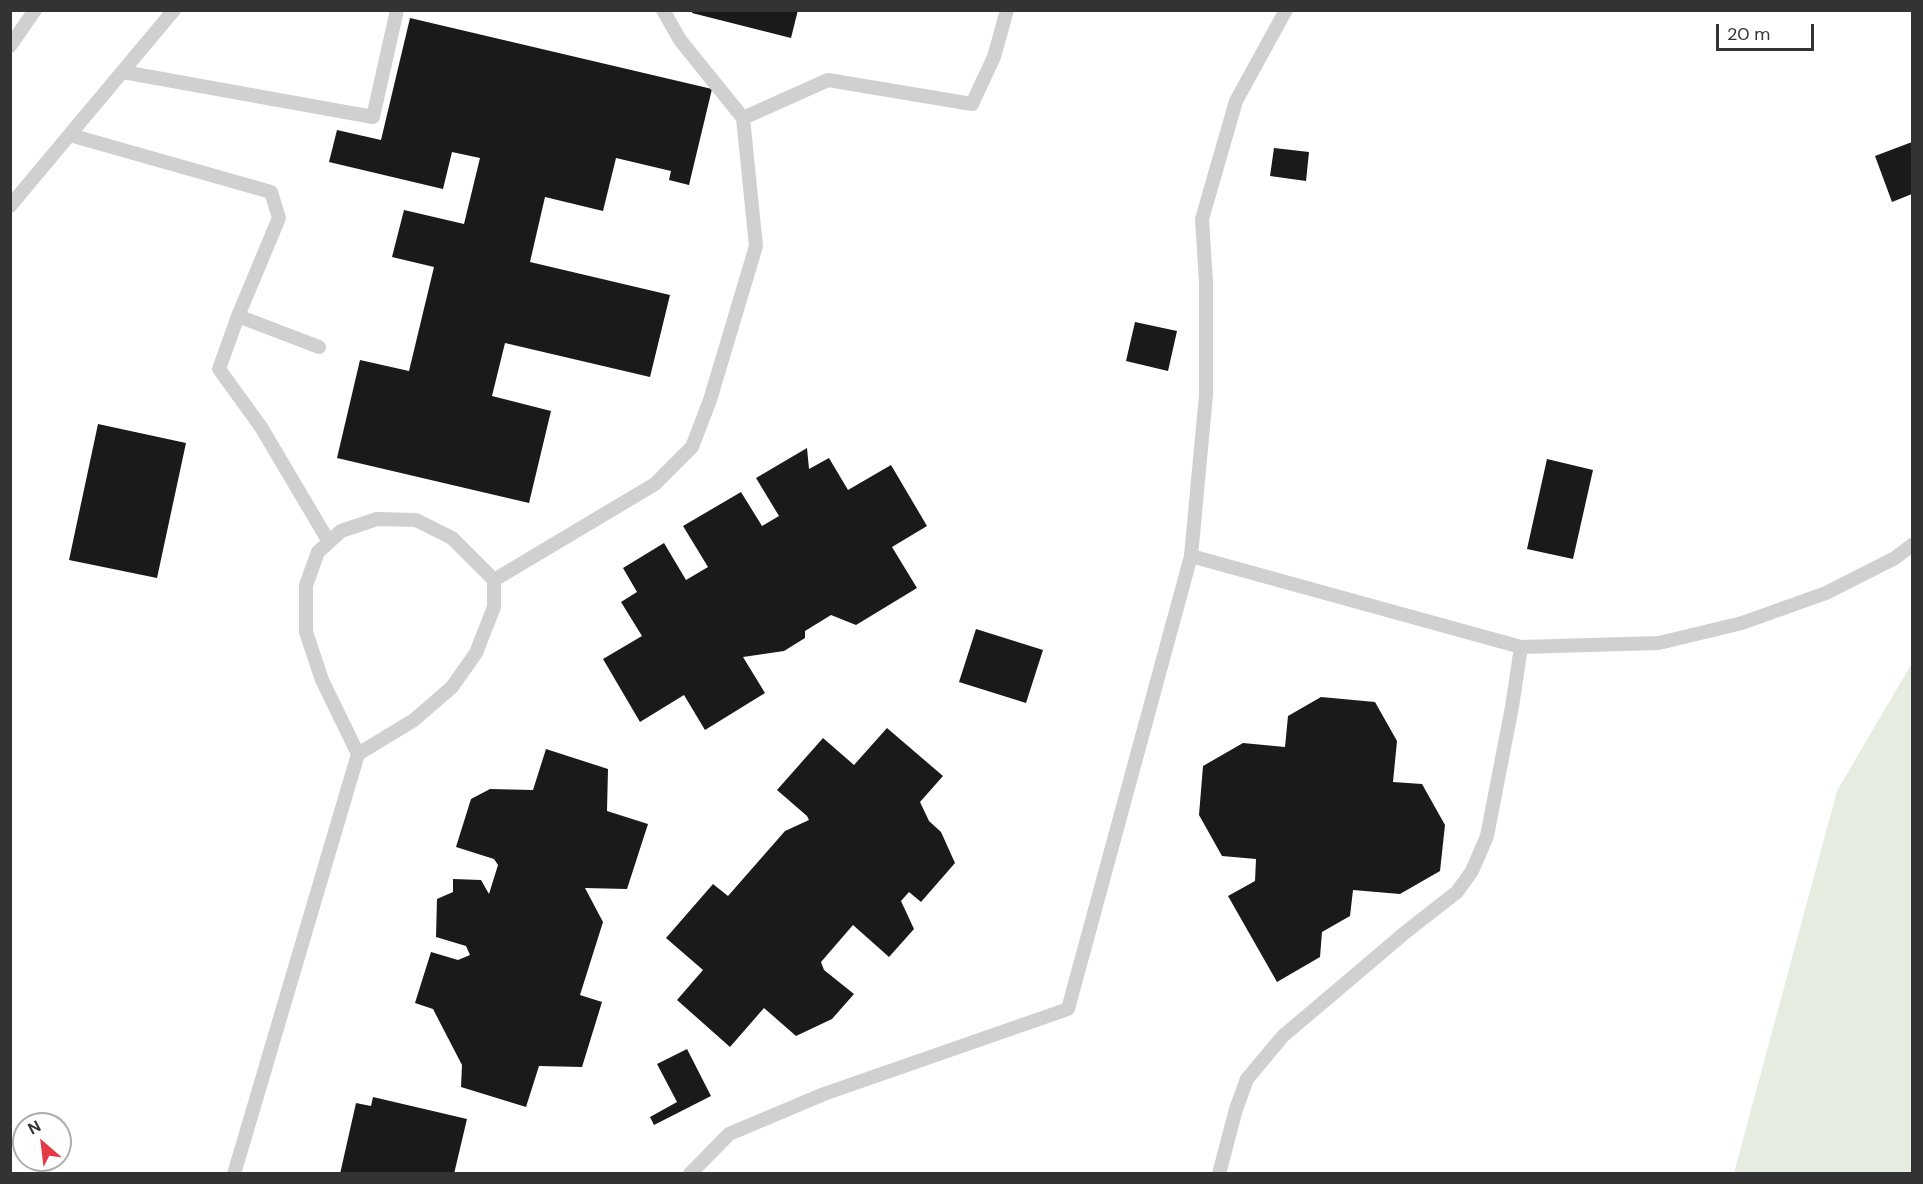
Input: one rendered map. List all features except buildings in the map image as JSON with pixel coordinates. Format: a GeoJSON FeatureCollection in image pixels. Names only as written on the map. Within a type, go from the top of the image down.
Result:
{"type":"FeatureCollection","features":[{"type":"Feature","properties":{"kind":"lane"},"geometry":{"type":"LineString","coordinates":[[10,46],[35,10]]}},
{"type":"Feature","properties":{"kind":"lane"},"geometry":{"type":"LineString","coordinates":[[10,206],[174,10]]}},
{"type":"Feature","properties":{"kind":"lane"},"geometry":{"type":"LineString","coordinates":[[123,72],[373,117],[397,10]]}},
{"type":"Feature","properties":{"kind":"lane"},"geometry":{"type":"LineString","coordinates":[[494,580],[655,484],[692,447],[710,400],[756,246],[743,118],[680,40],[663,10]]}},
{"type":"Feature","properties":{"kind":"lane"},"geometry":{"type":"LineString","coordinates":[[743,118],[828,80],[972,104],[994,57],[1007,10]]}},
{"type":"Feature","properties":{"kind":"lane"},"geometry":{"type":"LineString","coordinates":[[690,1173],[729,1134],[824,1095],[1068,1010],[1191,556],[1206,395],[1206,282],[1202,219],[1236,101],[1286,10]]}},
{"type":"Feature","properties":{"kind":"lane"},"geometry":{"type":"LineString","coordinates":[[70,135],[271,192],[279,218],[238,316],[219,369],[261,427],[329,542]]}},
{"type":"Feature","properties":{"kind":"lane"},"geometry":{"type":"LineString","coordinates":[[238,316],[319,347]]}},
{"type":"Feature","properties":{"kind":"lane"},"geometry":{"type":"LineString","coordinates":[[234,1173],[358,754],[414,720],[452,687],[476,653],[494,607],[494,580],[452,538],[416,520],[377,519],[341,531],[318,552],[306,585],[306,632],[322,680],[358,754]]}},
{"type":"Feature","properties":{"kind":"lane"},"geometry":{"type":"LineString","coordinates":[[1191,556],[1521,647],[1659,643],[1742,623],[1826,592],[1895,558],[1912,545]]}},
{"type":"Feature","properties":{"kind":"lane"},"geometry":{"type":"LineString","coordinates":[[1219,1173],[1236,1109],[1247,1079],[1283,1036],[1407,931],[1457,892],[1472,871],[1487,836],[1521,647]]}},
{"type":"Feature","properties":{"kind":"shaded area"},"geometry":{"type":"Polygon","coordinates":[[[1912,663],[1912,1173],[1734,1173],[1837,791],[1912,663]]]}}]}
